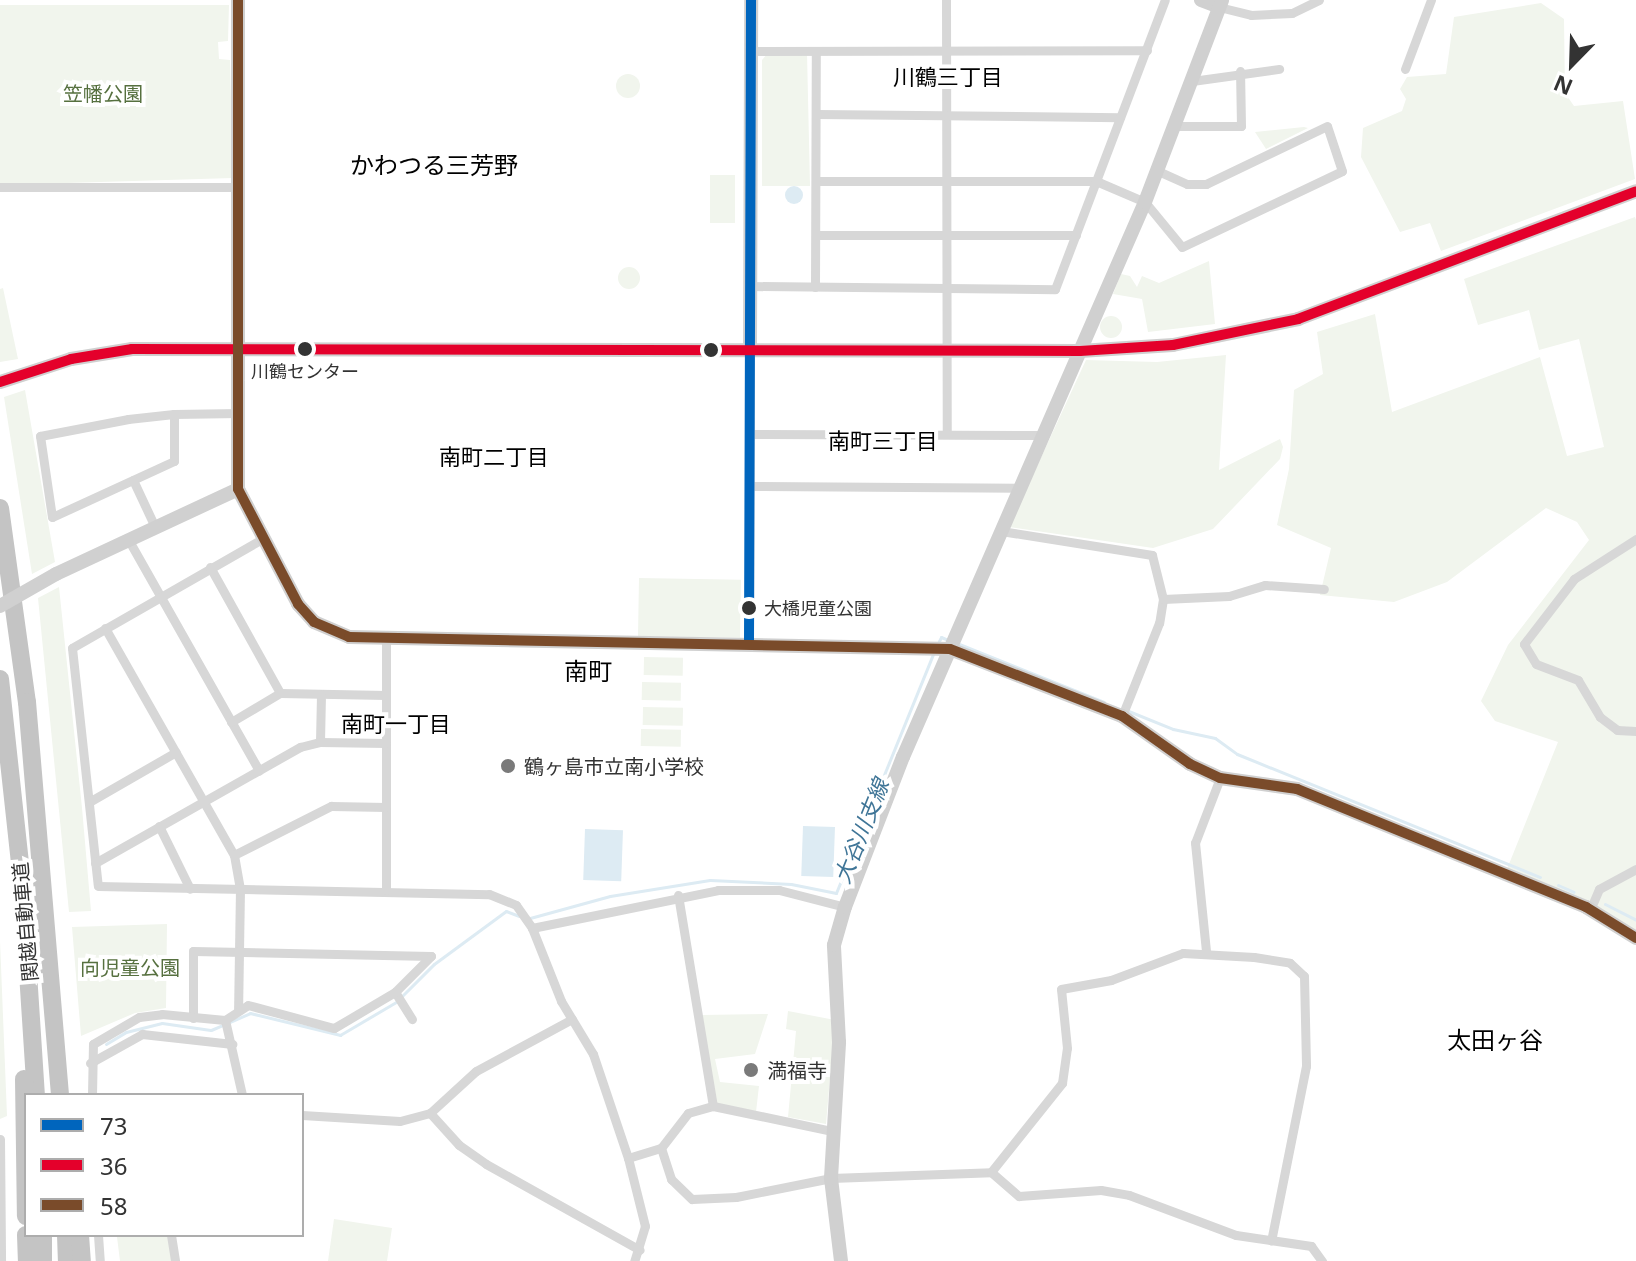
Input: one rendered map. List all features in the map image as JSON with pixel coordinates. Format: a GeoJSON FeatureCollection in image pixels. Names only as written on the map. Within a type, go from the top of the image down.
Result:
{"type":"FeatureCollection","features":[{"type":"Feature","properties":{"kind":"highway","name":"関越自動車道"},"geometry":{"type":"LineString","coordinates":[[0,508],[9,563],[44,879],[60,1093]]}},
{"type":"Feature","properties":{"kind":"highway"},"geometry":{"type":"LineString","coordinates":[[9,563],[33,704],[71,1093]]}},
{"type":"Feature","properties":{"kind":"highway","name":"関越自動車道"},"geometry":{"type":"LineString","coordinates":[[0,679],[22,880],[36,1093]]}},
{"type":"Feature","properties":{"kind":"highway"},"geometry":{"type":"LineString","coordinates":[[22,880],[25,1093]]}},
{"type":"Feature","properties":{"kind":"highway"},"geometry":{"type":"LineString","coordinates":[[26,1237],[27,1261]]}},
{"type":"Feature","properties":{"kind":"highway"},"geometry":{"type":"LineString","coordinates":[[43,1237],[43,1261]]}},
{"type":"Feature","properties":{"kind":"highway"},"geometry":{"type":"LineString","coordinates":[[66,1237],[67,1261]]}},
{"type":"Feature","properties":{"kind":"highway"},"geometry":{"type":"LineString","coordinates":[[80,1237],[82,1261]]}},
{"type":"Feature","properties":{"kind":"street"},"geometry":{"type":"LineString","coordinates":[[238,0],[238,489],[298,604],[314,622],[349,637],[941,649],[1122,716],[1190,764],[1220,778],[1297,789],[1586,907],[1636,938]]}},
{"type":"Feature","properties":{"kind":"street"},"geometry":{"type":"LineString","coordinates":[[749,643],[751,0]]}},
{"type":"Feature","properties":{"kind":"street"},"geometry":{"type":"LineString","coordinates":[[946,0],[947,434]]}},
{"type":"Feature","properties":{"kind":"street"},"geometry":{"type":"LineString","coordinates":[[750,286],[1055,289],[1165,0]]}},
{"type":"Feature","properties":{"kind":"street"},"geometry":{"type":"LineString","coordinates":[[1201,0],[1251,15],[1292,13],[1319,0]]}},
{"type":"Feature","properties":{"kind":"street"},"geometry":{"type":"LineString","coordinates":[[1405,69],[1431,0]]}},
{"type":"Feature","properties":{"kind":"street"},"geometry":{"type":"LineString","coordinates":[[841,1261],[831,1178],[839,1042],[834,945],[845,907],[941,649],[1001,531],[1145,202],[1221,4]]}},
{"type":"Feature","properties":{"kind":"street"},"geometry":{"type":"LineString","coordinates":[[750,51],[1147,50]]}},
{"type":"Feature","properties":{"kind":"street"},"geometry":{"type":"LineString","coordinates":[[815,287],[816,51]]}},
{"type":"Feature","properties":{"kind":"street"},"geometry":{"type":"LineString","coordinates":[[1192,81],[1240,71],[1279,69]]}},
{"type":"Feature","properties":{"kind":"street"},"geometry":{"type":"LineString","coordinates":[[1176,126],[1241,126],[1240,71]]}},
{"type":"Feature","properties":{"kind":"street"},"geometry":{"type":"LineString","coordinates":[[817,114],[1120,117]]}},
{"type":"Feature","properties":{"kind":"street"},"geometry":{"type":"LineString","coordinates":[[817,181],[1096,181],[1145,202],[1182,247],[1342,171],[1327,126],[1206,184],[1187,184],[1158,171]]}},
{"type":"Feature","properties":{"kind":"street"},"geometry":{"type":"LineString","coordinates":[[0,187],[238,187]]}},
{"type":"Feature","properties":{"kind":"street"},"geometry":{"type":"LineString","coordinates":[[0,382],[38,368],[132,349],[1080,351],[1173,345],[1298,319],[1636,191]]}},
{"type":"Feature","properties":{"kind":"street"},"geometry":{"type":"LineString","coordinates":[[816,235],[1076,235]]}},
{"type":"Feature","properties":{"kind":"street"},"geometry":{"type":"LineString","coordinates":[[174,414],[174,461],[52,517],[40,436],[174,414],[239,413]]}},
{"type":"Feature","properties":{"kind":"street"},"geometry":{"type":"LineString","coordinates":[[750,434],[1042,435]]}},
{"type":"Feature","properties":{"kind":"street"},"geometry":{"type":"LineString","coordinates":[[133,480],[155,527]]}},
{"type":"Feature","properties":{"kind":"street"},"geometry":{"type":"LineString","coordinates":[[750,486],[1019,488]]}},
{"type":"Feature","properties":{"kind":"street"},"geometry":{"type":"LineString","coordinates":[[0,606],[56,574],[238,489]]}},
{"type":"Feature","properties":{"kind":"street"},"geometry":{"type":"LineString","coordinates":[[1001,531],[1152,555],[1163,599],[1159,623],[1122,716]]}},
{"type":"Feature","properties":{"kind":"street"},"geometry":{"type":"LineString","coordinates":[[128,539],[259,771]]}},
{"type":"Feature","properties":{"kind":"street"},"geometry":{"type":"LineString","coordinates":[[262,539],[159,595],[72,648],[98,886],[489,894],[516,905],[532,928],[572,1019],[593,1054],[628,1158],[645,1226],[640,1250],[634,1261]]}},
{"type":"Feature","properties":{"kind":"street"},"geometry":{"type":"LineString","coordinates":[[1636,539],[1574,579],[1524,644],[1536,664],[1578,680],[1600,717],[1617,730],[1636,731]]}},
{"type":"Feature","properties":{"kind":"street"},"geometry":{"type":"LineString","coordinates":[[210,567],[280,693]]}},
{"type":"Feature","properties":{"kind":"street"},"geometry":{"type":"LineString","coordinates":[[1163,599],[1229,596],[1265,585],[1324,589]]}},
{"type":"Feature","properties":{"kind":"street"},"geometry":{"type":"LineString","coordinates":[[105,628],[234,855],[240,888],[238,1010]]}},
{"type":"Feature","properties":{"kind":"street"},"geometry":{"type":"LineString","coordinates":[[386,638],[386,890]]}},
{"type":"Feature","properties":{"kind":"street"},"geometry":{"type":"LineString","coordinates":[[231,722],[280,693],[386,695]]}},
{"type":"Feature","properties":{"kind":"street"},"geometry":{"type":"LineString","coordinates":[[320,742],[321,694]]}},
{"type":"Feature","properties":{"kind":"street"},"geometry":{"type":"LineString","coordinates":[[95,863],[203,801],[320,742],[386,743]]}},
{"type":"Feature","properties":{"kind":"street"},"geometry":{"type":"LineString","coordinates":[[89,802],[176,752]]}},
{"type":"Feature","properties":{"kind":"street"},"geometry":{"type":"LineString","coordinates":[[1206,951],[1195,843],[1220,778]]}},
{"type":"Feature","properties":{"kind":"street"},"geometry":{"type":"LineString","coordinates":[[234,855],[331,806],[386,807]]}},
{"type":"Feature","properties":{"kind":"street"},"geometry":{"type":"LineString","coordinates":[[159,826],[190,889]]}},
{"type":"Feature","properties":{"kind":"street"},"geometry":{"type":"LineString","coordinates":[[1593,903],[1599,889],[1636,869]]}},
{"type":"Feature","properties":{"kind":"street"},"geometry":{"type":"LineString","coordinates":[[532,928],[678,895],[760,888],[845,907]]}},
{"type":"Feature","properties":{"kind":"street"},"geometry":{"type":"LineString","coordinates":[[678,895],[713,1106]]}},
{"type":"Feature","properties":{"kind":"street"},"geometry":{"type":"LineString","coordinates":[[92,1093],[90,1063],[93,1044],[139,1017],[162,1014],[193,1018],[225,1020],[248,1005],[334,1028],[395,992],[431,956],[193,951],[193,1018]]}},
{"type":"Feature","properties":{"kind":"street"},"geometry":{"type":"LineString","coordinates":[[991,1172],[1062,1083],[1067,1048],[1061,989],[1111,980],[1183,953],[1206,951],[1290,963],[1304,976],[1306,1066],[1271,1241]]}},
{"type":"Feature","properties":{"kind":"street"},"geometry":{"type":"LineString","coordinates":[[395,992],[412,1019]]}},
{"type":"Feature","properties":{"kind":"street"},"geometry":{"type":"LineString","coordinates":[[304,1115],[400,1121],[430,1113],[476,1071],[572,1019]]}},
{"type":"Feature","properties":{"kind":"street"},"geometry":{"type":"LineString","coordinates":[[225,1020],[242,1093]]}},
{"type":"Feature","properties":{"kind":"street"},"geometry":{"type":"LineString","coordinates":[[90,1063],[142,1034],[232,1044]]}},
{"type":"Feature","properties":{"kind":"street"},"geometry":{"type":"LineString","coordinates":[[628,1158],[661,1148],[688,1113],[713,1106],[832,1131]]}},
{"type":"Feature","properties":{"kind":"street"},"geometry":{"type":"LineString","coordinates":[[430,1113],[459,1145],[486,1164],[640,1250]]}},
{"type":"Feature","properties":{"kind":"street"},"geometry":{"type":"LineString","coordinates":[[0,1139],[1,1261]]}},
{"type":"Feature","properties":{"kind":"street"},"geometry":{"type":"LineString","coordinates":[[661,1148],[671,1179],[692,1199],[736,1197],[831,1178],[991,1172],[1019,1196],[1115,1192],[1161,1204],[1236,1235],[1311,1246],[1322,1261]]}},
{"type":"Feature","properties":{"kind":"street"},"geometry":{"type":"LineString","coordinates":[[98,1237],[100,1261]]}},
{"type":"Feature","properties":{"kind":"street"},"geometry":{"type":"LineString","coordinates":[[171,1237],[175,1261]]}},
{"type":"Feature","properties":{"kind":"green space"},"geometry":{"type":"Polygon","coordinates":[[[1541,3],[1564,19],[1565,93],[1574,106],[1623,101],[1635,179],[1441,251],[1430,223],[1400,232],[1361,157],[1363,128],[1402,111],[1406,99],[1400,89],[1407,77],[1446,74],[1454,17],[1541,3]]]}},
{"type":"Feature","properties":{"kind":"green space","name":"笠幡公園"},"geometry":{"type":"Polygon","coordinates":[[[0,5],[229,5],[228,41],[218,42],[219,59],[230,60],[233,178],[0,185],[0,5]]]}},
{"type":"Feature","properties":{"kind":"green space"},"geometry":{"type":"Polygon","coordinates":[[[807,53],[810,186],[762,186],[762,60],[767,54],[807,53]]]}},
{"type":"Feature","properties":{"kind":"green space"},"geometry":{"type":"Polygon","coordinates":[[[628,74],[639,81],[640,86],[633,97],[628,98],[617,91],[616,86],[623,75],[628,74]]]}},
{"type":"Feature","properties":{"kind":"green space"},"geometry":{"type":"Polygon","coordinates":[[[1308,128],[1266,149],[1255,132],[1308,128]]]}},
{"type":"Feature","properties":{"kind":"green space"},"geometry":{"type":"Polygon","coordinates":[[[710,175],[735,175],[735,223],[710,223],[710,175]]]}},
{"type":"Feature","properties":{"kind":"green space"},"geometry":{"type":"Polygon","coordinates":[[[1635,217],[1636,930],[1507,869],[1558,742],[1495,721],[1481,701],[1508,645],[1589,540],[1577,522],[1546,508],[1447,582],[1394,602],[1320,595],[1331,548],[1277,525],[1289,469],[1294,390],[1323,374],[1317,332],[1375,314],[1392,412],[1540,357],[1567,456],[1604,447],[1579,339],[1539,350],[1529,310],[1478,325],[1464,279],[1635,217]]]}},
{"type":"Feature","properties":{"kind":"green space"},"geometry":{"type":"Polygon","coordinates":[[[1209,261],[1215,324],[1148,332],[1142,299],[1113,294],[1121,274],[1130,276],[1137,287],[1142,276],[1159,283],[1209,261]]]}},
{"type":"Feature","properties":{"kind":"green space"},"geometry":{"type":"Polygon","coordinates":[[[629,267],[637,270],[640,278],[637,286],[629,289],[621,286],[618,278],[621,270],[629,267]]]}},
{"type":"Feature","properties":{"kind":"green space"},"geometry":{"type":"Polygon","coordinates":[[[3,288],[18,359],[0,362],[0,289],[3,288]]]}},
{"type":"Feature","properties":{"kind":"green space"},"geometry":{"type":"Polygon","coordinates":[[[1107,316],[1115,316],[1122,327],[1115,338],[1107,338],[1100,331],[1100,323],[1107,316]]]}},
{"type":"Feature","properties":{"kind":"green space"},"geometry":{"type":"Polygon","coordinates":[[[1226,355],[1219,470],[1280,439],[1283,447],[1280,459],[1213,529],[1153,548],[1009,527],[1086,360],[1157,362],[1226,355]]]}},
{"type":"Feature","properties":{"kind":"green space"},"geometry":{"type":"Polygon","coordinates":[[[25,390],[55,562],[32,574],[4,397],[25,390]]]}},
{"type":"Feature","properties":{"kind":"green space","name":"大橋児童公園"},"geometry":{"type":"Polygon","coordinates":[[[639,578],[741,580],[740,638],[638,636],[639,578]]]}},
{"type":"Feature","properties":{"kind":"green space"},"geometry":{"type":"Polygon","coordinates":[[[59,587],[91,911],[69,912],[38,598],[59,587]]]}},
{"type":"Feature","properties":{"kind":"green space"},"geometry":{"type":"Polygon","coordinates":[[[644,657],[683,658],[683,676],[644,675],[644,657]]]}},
{"type":"Feature","properties":{"kind":"green space"},"geometry":{"type":"Polygon","coordinates":[[[642,682],[681,683],[681,701],[642,700],[642,682]]]}},
{"type":"Feature","properties":{"kind":"green space"},"geometry":{"type":"Polygon","coordinates":[[[643,707],[683,708],[683,726],[643,725],[643,707]]]}},
{"type":"Feature","properties":{"kind":"green space"},"geometry":{"type":"Polygon","coordinates":[[[641,729],[681,730],[681,747],[641,746],[641,729]]]}},
{"type":"Feature","properties":{"kind":"green space","name":"向児童公園"},"geometry":{"type":"Polygon","coordinates":[[[167,924],[166,1008],[135,1013],[81,1036],[72,927],[167,924]]]}},
{"type":"Feature","properties":{"kind":"green space"},"geometry":{"type":"Polygon","coordinates":[[[0,941],[7,1116],[0,1119],[0,941]]]}},
{"type":"Feature","properties":{"kind":"green space","name":"満福寺"},"geometry":{"type":"Polygon","coordinates":[[[788,1011],[835,1020],[826,1124],[788,1117],[796,1031],[786,1029],[788,1011]]]}},
{"type":"Feature","properties":{"kind":"green space"},"geometry":{"type":"Polygon","coordinates":[[[768,1014],[755,1054],[715,1059],[720,1082],[759,1086],[756,1112],[714,1103],[702,1015],[768,1014]]]}},
{"type":"Feature","properties":{"kind":"green space"},"geometry":{"type":"Polygon","coordinates":[[[334,1219],[392,1228],[387,1261],[328,1261],[334,1219]]]}},
{"type":"Feature","properties":{"kind":"green space"},"geometry":{"type":"Polygon","coordinates":[[[117,1237],[168,1237],[172,1261],[120,1261],[117,1237]]]}},
{"type":"Feature","properties":{"kind":"shaded area"},"geometry":{"type":"Polygon","coordinates":[[[794,186],[803,195],[794,204],[785,195],[794,186]]]}},
{"type":"Feature","properties":{"kind":"shaded area"},"geometry":{"type":"Polygon","coordinates":[[[803,826],[835,827],[833,877],[801,876],[803,826]]]}},
{"type":"Feature","properties":{"kind":"shaded area"},"geometry":{"type":"Polygon","coordinates":[[[585,829],[623,830],[621,881],[583,880],[585,829]]]}},
{"type":"Feature","properties":{"kind":"waterway","name":"大谷川支線"},"geometry":{"type":"LineString","coordinates":[[937,645],[941,637],[948,640]]}},
{"type":"Feature","properties":{"kind":"waterway","name":"大谷川支線"},"geometry":{"type":"LineString","coordinates":[[959,644],[1104,702]]}},
{"type":"Feature","properties":{"kind":"waterway","name":"大谷川支線"},"geometry":{"type":"LineString","coordinates":[[530,918],[610,896],[710,880],[791,884],[836,893],[934,652]]}},
{"type":"Feature","properties":{"kind":"waterway","name":"大谷川支線"},"geometry":{"type":"LineString","coordinates":[[1126,710],[1173,729],[1215,738],[1237,754],[1540,877]]}},
{"type":"Feature","properties":{"kind":"waterway"},"geometry":{"type":"LineString","coordinates":[[1558,885],[1574,892]]}},
{"type":"Feature","properties":{"kind":"waterway"},"geometry":{"type":"LineString","coordinates":[[1605,904],[1636,920]]}},
{"type":"Feature","properties":{"kind":"waterway","name":"大谷川支線"},"geometry":{"type":"LineString","coordinates":[[402,996],[434,964],[506,911],[519,916]]}},
{"type":"Feature","properties":{"kind":"waterway","name":"大谷川支線"},"geometry":{"type":"LineString","coordinates":[[230,1022],[250,1013],[340,1035],[396,1002]]}},
{"type":"Feature","properties":{"kind":"waterway","name":"大谷川支線"},"geometry":{"type":"LineString","coordinates":[[106,1044],[126,1032],[162,1023],[211,1030],[223,1025]]}},
{"type":"Feature","properties":{"kind":"transit line","name":"58"},"geometry":{"type":"LineString","coordinates":[[238,0],[238,489],[298,604],[314,622],[349,637],[950,649],[1122,716],[1190,764],[1220,778],[1297,789],[1586,907],[1636,938]]}},
{"type":"Feature","properties":{"kind":"transit line","name":"73"},"geometry":{"type":"LineString","coordinates":[[749,643],[751,0]]}},
{"type":"Feature","properties":{"kind":"transit line","name":"36"},"geometry":{"type":"LineString","coordinates":[[0,382],[71,359],[132,349],[1080,351],[1173,345],[1298,319],[1636,191]]}},
{"type":"Feature","properties":{"kind":"place","name":"川鶴センター"},"geometry":{"type":"Point","coordinates":[305,349]}},
{"type":"Feature","properties":{"kind":"place","name":"大橋児童公園"},"geometry":{"type":"Point","coordinates":[749,608]}},
{"type":"Feature","properties":{"kind":"place","name":"鶴ヶ島市立南小学校"},"geometry":{"type":"Point","coordinates":[508,766]}},
{"type":"Feature","properties":{"kind":"place","name":"満福寺"},"geometry":{"type":"Point","coordinates":[751,1070]}},
{"type":"Feature","properties":{"kind":"district","name":"川鶴三丁目"},"geometry":{"type":"Point","coordinates":[948,77]}},
{"type":"Feature","properties":{"kind":"district","name":"かわつる三芳野"},"geometry":{"type":"Point","coordinates":[434,165]}},
{"type":"Feature","properties":{"kind":"district","name":"南町三丁目"},"geometry":{"type":"Point","coordinates":[883,441]}},
{"type":"Feature","properties":{"kind":"district","name":"南町二丁目"},"geometry":{"type":"Point","coordinates":[494,457]}},
{"type":"Feature","properties":{"kind":"district","name":"南町"},"geometry":{"type":"Point","coordinates":[588,671]}},
{"type":"Feature","properties":{"kind":"district","name":"南町一丁目"},"geometry":{"type":"Point","coordinates":[396,724]}},
{"type":"Feature","properties":{"kind":"district","name":"太田ヶ谷"},"geometry":{"type":"Point","coordinates":[1495,1040]}}]}
